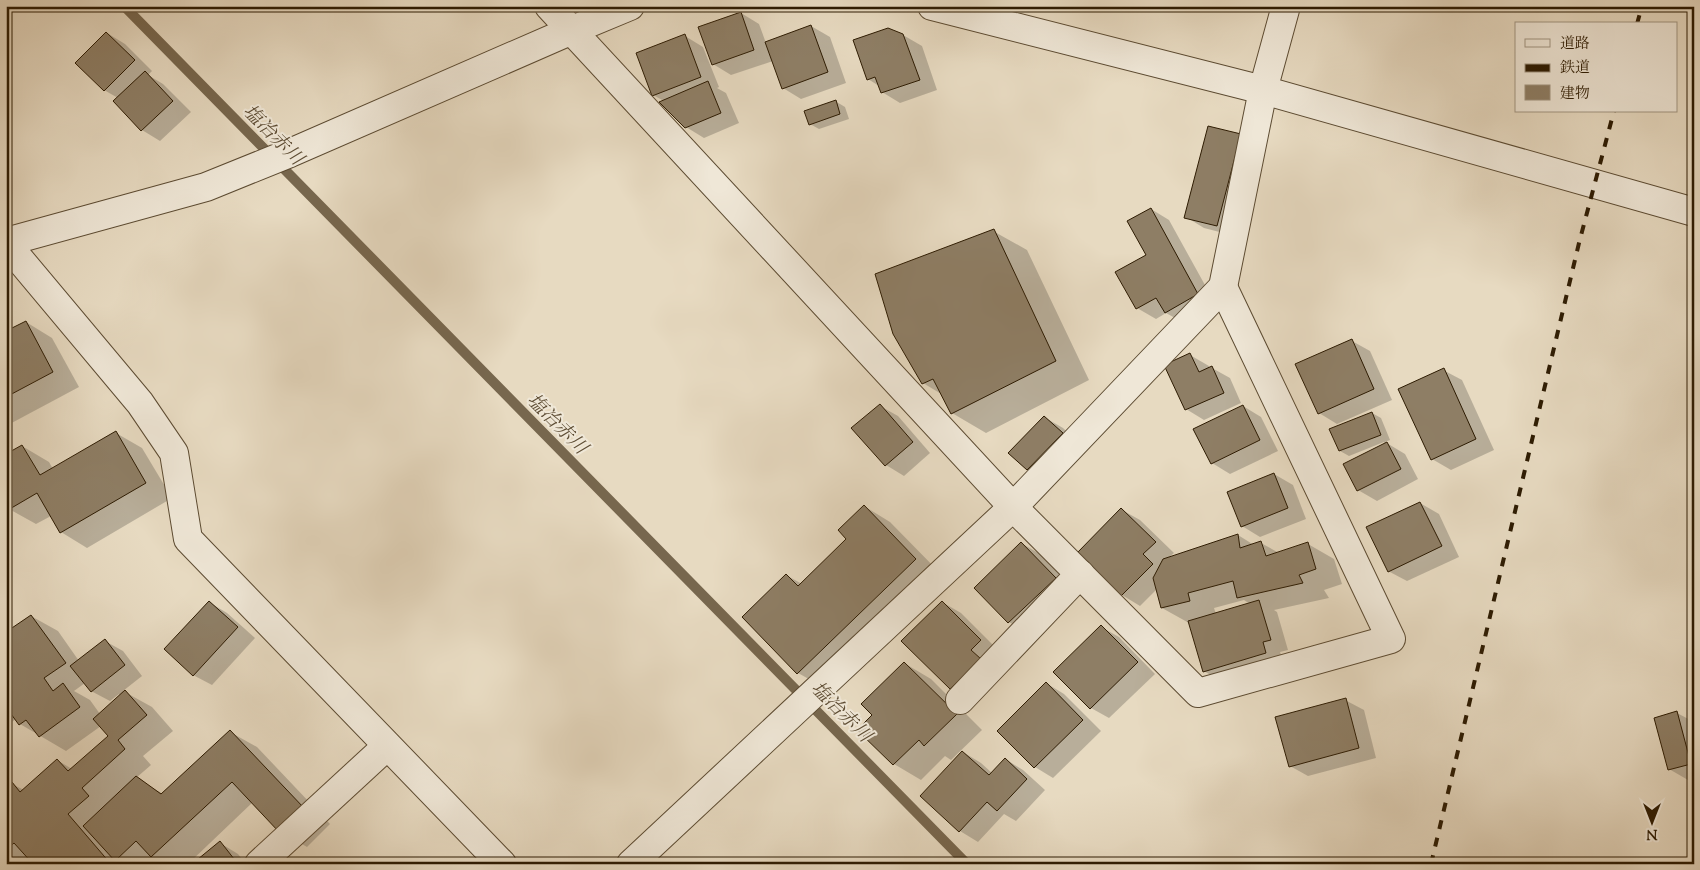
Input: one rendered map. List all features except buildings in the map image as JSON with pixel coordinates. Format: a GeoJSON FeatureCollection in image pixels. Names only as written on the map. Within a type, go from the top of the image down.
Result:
{"type":"FeatureCollection","features":[{"type":"Feature","properties":{"kind":"street"},"geometry":{"type":"LineString","coordinates":[[549,6],[570,31],[1013,507],[1198,693],[1391,639],[1223,287]]}},
{"type":"Feature","properties":{"kind":"street"},"geometry":{"type":"LineString","coordinates":[[502,864],[188,538],[174,453],[140,403],[6,243],[206,187],[290,154],[630,6]]}},
{"type":"Feature","properties":{"kind":"street"},"geometry":{"type":"LineString","coordinates":[[932,6],[1263,90],[1694,212]]}},
{"type":"Feature","properties":{"kind":"street"},"geometry":{"type":"LineString","coordinates":[[631,864],[1013,507],[1223,287],[1263,90],[1286,6]]}},
{"type":"Feature","properties":{"kind":"street"},"geometry":{"type":"LineString","coordinates":[[960,700],[1080,574]]}},
{"type":"Feature","properties":{"kind":"street"},"geometry":{"type":"LineString","coordinates":[[259,864],[388,746]]}},
{"type":"Feature","properties":{"kind":"waterway","name":"塩冶赤川"},"geometry":{"type":"LineString","coordinates":[[124,6],[967,864]]}},
{"type":"Feature","properties":{"kind":"railway"},"geometry":{"type":"LineString","coordinates":[[1638,22],[1642,6]]}},
{"type":"Feature","properties":{"kind":"railway"},"geometry":{"type":"LineString","coordinates":[[1431,864],[1579,243],[1614,112]]}}]}
